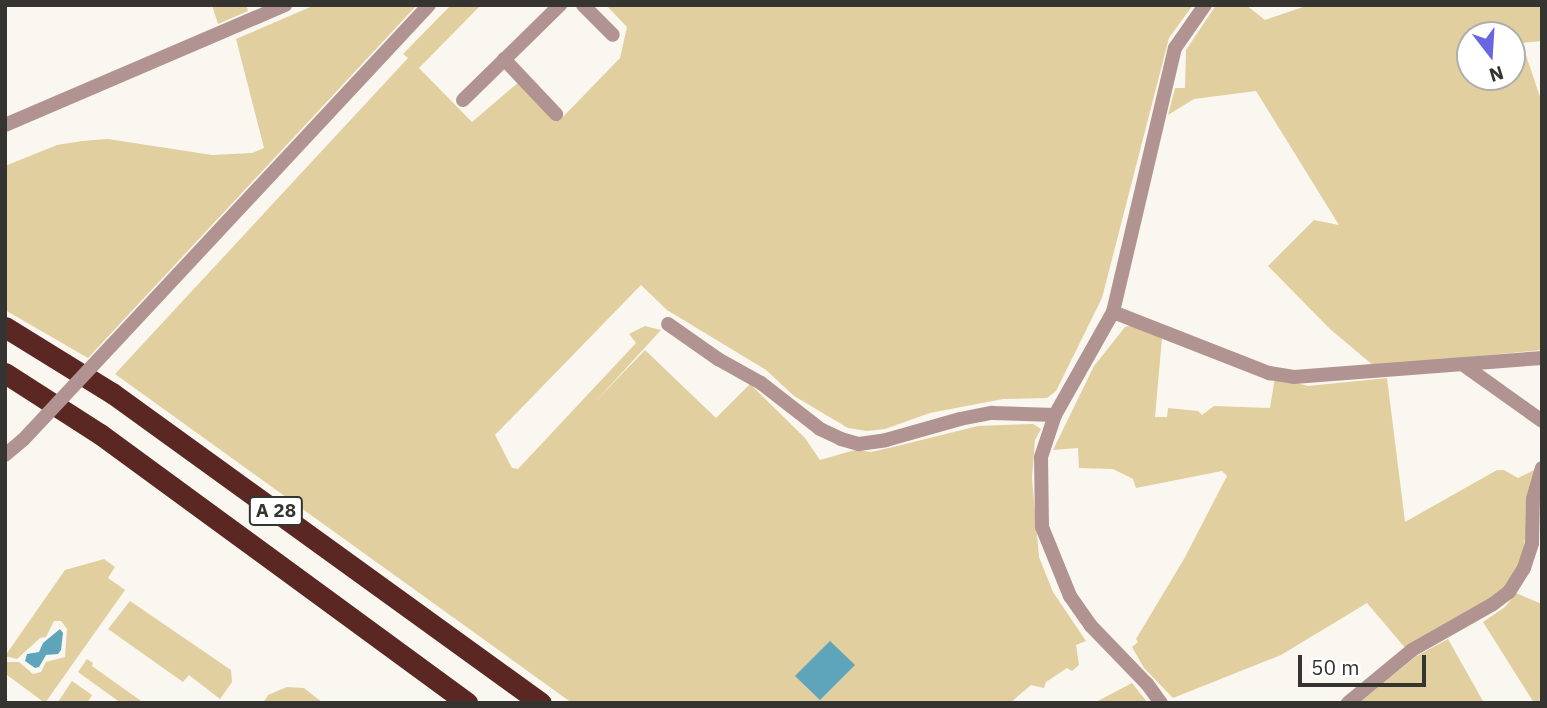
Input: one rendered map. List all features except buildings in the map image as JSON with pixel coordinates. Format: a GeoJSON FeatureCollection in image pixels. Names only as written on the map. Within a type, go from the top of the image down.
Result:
{"type":"FeatureCollection","features":[{"type":"Feature","properties":{"kind":"highway","name":"A 28"},"geometry":{"type":"LineString","coordinates":[[5,327],[113,393],[541,703]]}},
{"type":"Feature","properties":{"kind":"highway","name":"A 28"},"geometry":{"type":"LineString","coordinates":[[5,373],[100,434],[467,703]]}},
{"type":"Feature","properties":{"kind":"street"},"geometry":{"type":"LineString","coordinates":[[5,125],[285,5]]}},
{"type":"Feature","properties":{"kind":"street"},"geometry":{"type":"LineString","coordinates":[[5,455],[23,440],[429,5]]}},
{"type":"Feature","properties":{"kind":"street"},"geometry":{"type":"LineString","coordinates":[[463,100],[559,5]]}},
{"type":"Feature","properties":{"kind":"street"},"geometry":{"type":"LineString","coordinates":[[583,5],[613,35]]}},
{"type":"Feature","properties":{"kind":"street"},"geometry":{"type":"LineString","coordinates":[[1161,703],[1147,684],[1091,626],[1057,568],[1042,527],[1041,457],[1055,415],[1113,312],[1175,48],[1205,5]]}},
{"type":"Feature","properties":{"kind":"street"},"geometry":{"type":"LineString","coordinates":[[504,59],[556,114]]}},
{"type":"Feature","properties":{"kind":"street"},"geometry":{"type":"LineString","coordinates":[[1113,312],[1269,373],[1294,377],[1542,358]]}},
{"type":"Feature","properties":{"kind":"street"},"geometry":{"type":"LineString","coordinates":[[668,324],[718,359],[761,383],[820,429],[859,444],[886,440],[992,413],[1055,415]]}},
{"type":"Feature","properties":{"kind":"street"},"geometry":{"type":"LineString","coordinates":[[1465,366],[1542,421]]}},
{"type":"Feature","properties":{"kind":"street"},"geometry":{"type":"LineString","coordinates":[[1348,703],[1412,650],[1509,592],[1524,568],[1532,543],[1533,499],[1542,468]]}},
{"type":"Feature","properties":{"kind":"shaded area"},"geometry":{"type":"Polygon","coordinates":[[[212,5],[246,5],[248,11],[218,24],[212,5]]]}},
{"type":"Feature","properties":{"kind":"shaded area"},"geometry":{"type":"Polygon","coordinates":[[[315,5],[417,5],[88,358],[5,310],[5,166],[57,145],[108,139],[212,155],[252,153],[264,148],[236,39],[315,5]]]}},
{"type":"Feature","properties":{"kind":"shaded area"},"geometry":{"type":"Polygon","coordinates":[[[451,5],[481,5],[419,68],[472,122],[520,81],[559,121],[620,58],[627,27],[606,5],[1193,5],[1169,38],[1102,298],[1056,391],[1047,398],[1003,399],[930,413],[885,429],[867,431],[848,428],[794,396],[766,370],[667,310],[641,285],[495,435],[512,468],[518,469],[636,343],[629,334],[645,326],[661,330],[595,402],[645,350],[716,418],[750,384],[805,438],[820,460],[855,450],[871,452],[978,426],[1033,424],[1041,429],[1035,440],[1032,478],[1039,557],[1053,592],[1086,641],[1076,645],[1079,665],[1072,671],[1067,668],[1046,682],[1044,688],[1031,685],[1010,703],[572,703],[115,374],[408,58],[403,54],[451,5]]]}},
{"type":"Feature","properties":{"kind":"shaded area"},"geometry":{"type":"Polygon","coordinates":[[[1216,5],[1246,5],[1265,20],[1309,5],[1542,5],[1542,41],[1526,43],[1526,21],[1456,21],[1456,91],[1526,91],[1526,55],[1542,103],[1542,350],[1374,366],[1330,329],[1268,266],[1314,220],[1339,225],[1256,91],[1194,99],[1168,115],[1175,88],[1185,88],[1186,50],[1216,5]]]}},
{"type":"Feature","properties":{"kind":"shaded area"},"geometry":{"type":"Polygon","coordinates":[[[1136,324],[1162,338],[1155,417],[1167,417],[1168,408],[1198,411],[1202,415],[1214,406],[1270,408],[1275,377],[1308,386],[1387,378],[1405,522],[1497,470],[1504,470],[1518,478],[1534,470],[1522,560],[1504,588],[1491,599],[1406,649],[1367,603],[1281,655],[1173,698],[1144,668],[1132,647],[1138,642],[1136,639],[1184,559],[1227,476],[1222,471],[1136,488],[1133,479],[1113,469],[1079,468],[1078,448],[1053,450],[1094,366],[1125,327],[1136,324]]]}},
{"type":"Feature","properties":{"kind":"shaded area"},"geometry":{"type":"Polygon","coordinates":[[[104,559],[115,567],[108,578],[125,590],[45,703],[7,675],[5,662],[19,662],[33,674],[41,672],[46,662],[65,657],[67,629],[61,621],[54,621],[46,637],[40,638],[17,659],[5,656],[65,570],[104,559]]]}},
{"type":"Feature","properties":{"kind":"shaded area"},"geometry":{"type":"Polygon","coordinates":[[[1516,593],[1542,604],[1542,703],[1534,703],[1483,622],[1505,607],[1516,593]]]}},
{"type":"Feature","properties":{"kind":"shaded area"},"geometry":{"type":"Polygon","coordinates":[[[130,601],[231,670],[232,682],[220,699],[189,675],[183,682],[108,629],[130,601]]]}},
{"type":"Feature","properties":{"kind":"shaded area"},"geometry":{"type":"Polygon","coordinates":[[[1448,639],[1484,703],[1359,703],[1415,657],[1448,639]]]}},
{"type":"Feature","properties":{"kind":"shaded area"},"geometry":{"type":"Polygon","coordinates":[[[87,659],[93,663],[92,666],[144,703],[121,703],[78,672],[87,659]]]}},
{"type":"Feature","properties":{"kind":"shaded area"},"geometry":{"type":"Polygon","coordinates":[[[72,681],[92,695],[87,703],[58,702],[72,681]]]}},
{"type":"Feature","properties":{"kind":"shaded area"},"geometry":{"type":"Polygon","coordinates":[[[1132,683],[1148,703],[1094,703],[1132,683]]]}},
{"type":"Feature","properties":{"kind":"shaded area"},"geometry":{"type":"Polygon","coordinates":[[[287,687],[304,688],[323,703],[263,703],[268,695],[287,687]]]}},
{"type":"Feature","properties":{"kind":"water"},"geometry":{"type":"Polygon","coordinates":[[[60,629],[63,633],[58,654],[46,655],[39,667],[35,668],[25,661],[27,654],[39,652],[43,643],[60,629]]]}},
{"type":"Feature","properties":{"kind":"water"},"geometry":{"type":"Polygon","coordinates":[[[830,641],[855,665],[820,700],[795,676],[830,641]]]}}]}
